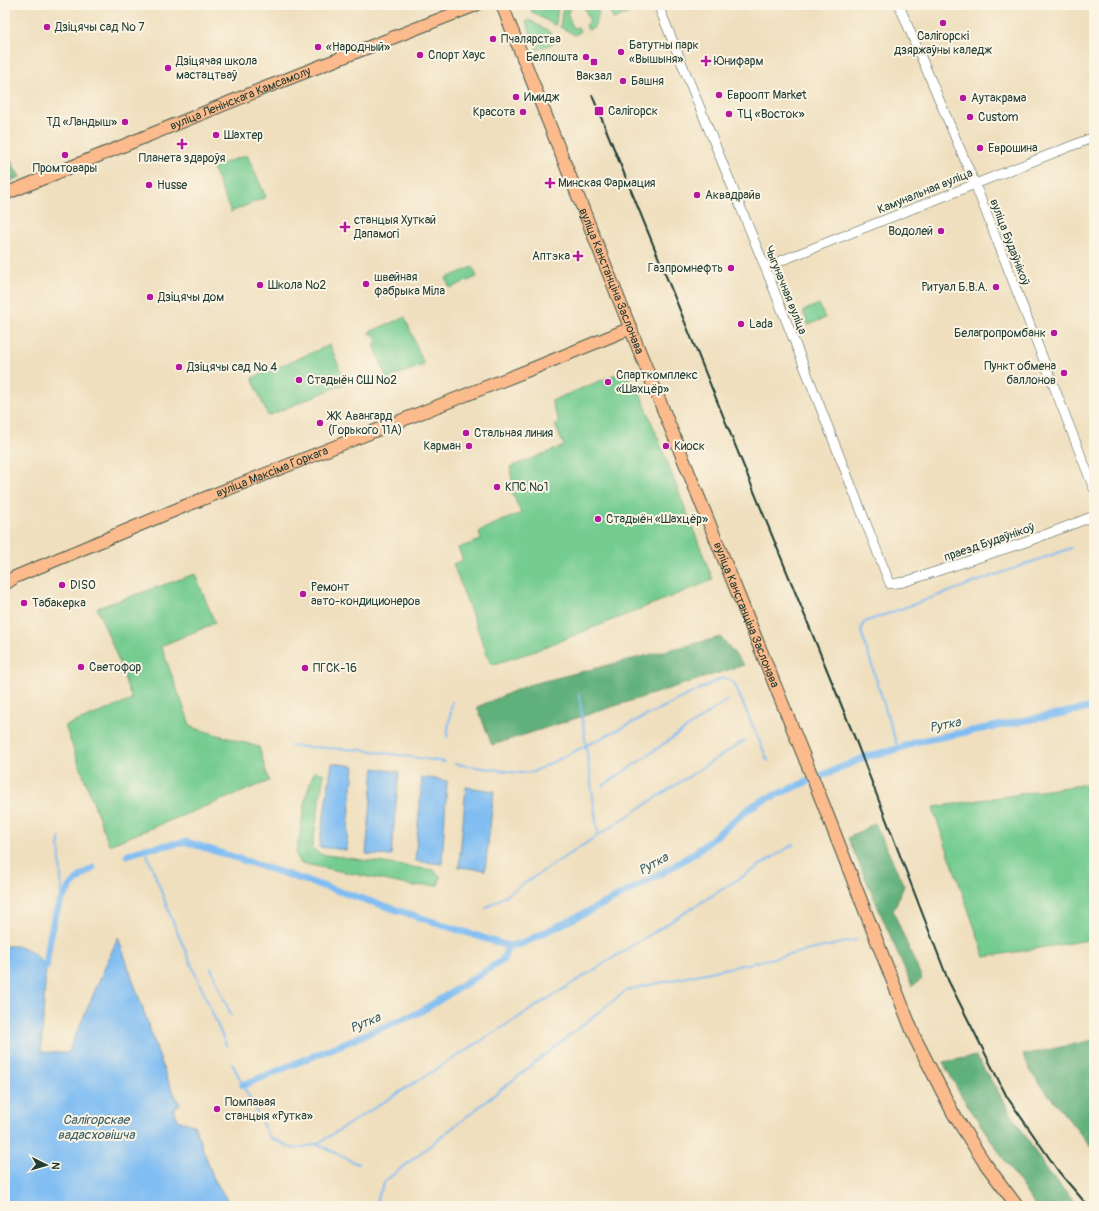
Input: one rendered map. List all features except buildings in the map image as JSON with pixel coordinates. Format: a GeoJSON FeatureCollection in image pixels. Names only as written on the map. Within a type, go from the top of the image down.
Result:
{"type":"FeatureCollection","features":[{"type":"Feature","properties":{"kind":"main road","name":"вуліца Ленінскага Камсамолу"},"geometry":{"type":"LineString","coordinates":[[5,194],[262,89],[476,5]]}},
{"type":"Feature","properties":{"kind":"main road","name":"вуліца Канстанціна Заслонава"},"geometry":{"type":"LineString","coordinates":[[502,5],[806,760],[915,1038],[953,1113],[984,1162],[1017,1206]]}},
{"type":"Feature","properties":{"kind":"main road","name":"вуліца Максіма Горкага"},"geometry":{"type":"LineString","coordinates":[[5,584],[15,577],[185,506],[631,328]]}},
{"type":"Feature","properties":{"kind":"street","name":"Чыгуначная вуліца"},"geometry":{"type":"LineString","coordinates":[[658,5],[765,267],[890,584]]}},
{"type":"Feature","properties":{"kind":"street","name":"вуліца Будаўнікоў"},"geometry":{"type":"LineString","coordinates":[[899,5],[975,184],[1094,489]]}},
{"type":"Feature","properties":{"kind":"street","name":"Камунальная вуліца"},"geometry":{"type":"LineString","coordinates":[[765,267],[1094,137]]}},
{"type":"Feature","properties":{"kind":"street","name":"праезд Будаўнікоў"},"geometry":{"type":"LineString","coordinates":[[890,584],[904,582],[1019,545],[1094,516]]}},
{"type":"Feature","properties":{"kind":"green space"},"geometry":{"type":"Polygon","coordinates":[[[543,5],[558,5],[556,24],[554,25],[532,12],[531,10],[543,5]]]}},
{"type":"Feature","properties":{"kind":"green space"},"geometry":{"type":"Polygon","coordinates":[[[569,5],[571,10],[567,12],[573,28],[578,27],[580,32],[575,35],[560,27],[563,7],[569,5]]]}},
{"type":"Feature","properties":{"kind":"green space"},"geometry":{"type":"Polygon","coordinates":[[[578,5],[590,5],[599,12],[594,28],[588,30],[586,25],[590,22],[584,6],[579,8],[578,5]]]}},
{"type":"Feature","properties":{"kind":"green space"},"geometry":{"type":"Polygon","coordinates":[[[610,5],[627,5],[630,13],[613,19],[609,8],[610,5]]]}},
{"type":"Feature","properties":{"kind":"green space"},"geometry":{"type":"Polygon","coordinates":[[[529,20],[550,32],[554,43],[537,50],[526,21],[529,20]]]}},
{"type":"Feature","properties":{"kind":"green space"},"geometry":{"type":"Polygon","coordinates":[[[247,155],[266,197],[231,212],[212,167],[247,155]]]}},
{"type":"Feature","properties":{"kind":"green space"},"geometry":{"type":"Polygon","coordinates":[[[11,161],[20,177],[5,183],[5,163],[11,161]]]}},
{"type":"Feature","properties":{"kind":"green space"},"geometry":{"type":"Polygon","coordinates":[[[473,267],[477,277],[450,288],[446,278],[473,267]]]}},
{"type":"Feature","properties":{"kind":"green space"},"geometry":{"type":"Polygon","coordinates":[[[819,304],[825,318],[808,325],[803,311],[819,304]]]}},
{"type":"Feature","properties":{"kind":"green space"},"geometry":{"type":"Polygon","coordinates":[[[405,317],[424,365],[391,377],[390,381],[385,382],[385,373],[374,344],[377,343],[374,334],[370,334],[369,332],[405,317]]]}},
{"type":"Feature","properties":{"kind":"green space","name":"Стадыён СШ №2"},"geometry":{"type":"Polygon","coordinates":[[[330,345],[346,383],[268,416],[252,378],[330,345]]]}},
{"type":"Feature","properties":{"kind":"green space","name":"Стадыён «Шахцёр»"},"geometry":{"type":"Polygon","coordinates":[[[626,370],[634,390],[638,387],[713,580],[532,652],[491,665],[453,564],[463,560],[458,548],[481,540],[479,532],[483,529],[521,513],[511,490],[513,488],[510,467],[564,446],[555,425],[559,422],[551,401],[626,370]]]}},
{"type":"Feature","properties":{"kind":"green space"},"geometry":{"type":"Polygon","coordinates":[[[195,574],[215,623],[161,646],[191,727],[259,747],[269,781],[109,845],[65,726],[132,700],[116,654],[97,608],[195,574]]]}},
{"type":"Feature","properties":{"kind":"green space"},"geometry":{"type":"Polygon","coordinates":[[[721,637],[744,665],[492,745],[477,707],[528,685],[721,637]]]}},
{"type":"Feature","properties":{"kind":"green space"},"geometry":{"type":"Polygon","coordinates":[[[314,771],[324,774],[312,848],[320,854],[433,870],[441,877],[438,885],[413,886],[300,863],[296,854],[307,793],[314,771]]]}},
{"type":"Feature","properties":{"kind":"green space"},"geometry":{"type":"Polygon","coordinates":[[[1094,783],[1094,939],[985,957],[934,812],[934,807],[1094,783]]]}},
{"type":"Feature","properties":{"kind":"green space"},"geometry":{"type":"Polygon","coordinates":[[[875,823],[904,886],[893,911],[922,979],[912,986],[848,838],[875,823]]]}},
{"type":"Feature","properties":{"kind":"green space"},"geometry":{"type":"Polygon","coordinates":[[[1094,1040],[1094,1151],[1032,1074],[1023,1055],[1094,1040]]]}},
{"type":"Feature","properties":{"kind":"green space"},"geometry":{"type":"Polygon","coordinates":[[[976,1056],[1047,1171],[1078,1206],[1035,1206],[959,1092],[943,1062],[976,1056]]]}},
{"type":"Feature","properties":{"kind":"water"},"geometry":{"type":"Polygon","coordinates":[[[332,763],[354,766],[346,850],[319,847],[332,763]]]}},
{"type":"Feature","properties":{"kind":"water"},"geometry":{"type":"Polygon","coordinates":[[[374,768],[399,772],[391,856],[366,854],[374,768]]]}},
{"type":"Feature","properties":{"kind":"water"},"geometry":{"type":"Polygon","coordinates":[[[422,777],[447,781],[442,864],[415,861],[422,777]]]}},
{"type":"Feature","properties":{"kind":"water"},"geometry":{"type":"Polygon","coordinates":[[[466,787],[494,791],[485,870],[459,867],[466,787]]]}},
{"type":"Feature","properties":{"kind":"water","name":"Салігорскае вадасховішча"},"geometry":{"type":"Polygon","coordinates":[[[118,937],[167,1079],[180,1105],[173,1109],[179,1121],[194,1125],[214,1179],[231,1206],[5,1206],[5,946],[19,947],[29,950],[46,967],[41,1052],[68,1053],[118,937]]]}},
{"type":"Feature","properties":{"kind":"waterway"},"geometry":{"type":"LineString","coordinates":[[898,749],[861,631],[863,624],[867,621],[1071,548]]}},
{"type":"Feature","properties":{"kind":"waterway"},"geometry":{"type":"LineString","coordinates":[[455,764],[519,773],[533,772],[720,679],[726,678],[734,683],[768,761]]}},
{"type":"Feature","properties":{"kind":"waterway"},"geometry":{"type":"LineString","coordinates":[[579,694],[598,835]]}},
{"type":"Feature","properties":{"kind":"waterway"},"geometry":{"type":"LineString","coordinates":[[603,786],[726,701]]}},
{"type":"Feature","properties":{"kind":"waterway"},"geometry":{"type":"LineString","coordinates":[[447,737],[452,702]]}},
{"type":"Feature","properties":{"kind":"waterway","name":"Рутка"},"geometry":{"type":"LineString","coordinates":[[243,1085],[420,1012],[503,960],[508,946],[521,944],[647,882],[706,845],[740,815],[759,802],[868,756],[898,749],[915,742],[1094,707]]}},
{"type":"Feature","properties":{"kind":"waterway"},"geometry":{"type":"LineString","coordinates":[[486,908],[745,740]]}},
{"type":"Feature","properties":{"kind":"waterway"},"geometry":{"type":"LineString","coordinates":[[290,746],[364,750],[445,762]]}},
{"type":"Feature","properties":{"kind":"waterway"},"geometry":{"type":"LineString","coordinates":[[59,838],[62,898]]}},
{"type":"Feature","properties":{"kind":"waterway"},"geometry":{"type":"LineString","coordinates":[[127,855],[145,849],[187,842],[508,946]]}},
{"type":"Feature","properties":{"kind":"waterway"},"geometry":{"type":"LineString","coordinates":[[232,1063],[269,1137],[294,1149],[317,1144],[794,844]]}},
{"type":"Feature","properties":{"kind":"waterway"},"geometry":{"type":"LineString","coordinates":[[145,849],[173,922],[227,1047]]}},
{"type":"Feature","properties":{"kind":"waterway"},"geometry":{"type":"LineString","coordinates":[[46,967],[53,924],[62,898],[80,877],[93,868]]}},
{"type":"Feature","properties":{"kind":"waterway"},"geometry":{"type":"LineString","coordinates":[[374,1206],[385,1181],[627,990],[856,940]]}},
{"type":"Feature","properties":{"kind":"waterway"},"geometry":{"type":"LineString","coordinates":[[211,968],[231,1015]]}},
{"type":"Feature","properties":{"kind":"waterway"},"geometry":{"type":"LineString","coordinates":[[317,1144],[358,1164]]}},
{"type":"Feature","properties":{"kind":"railway"},"geometry":{"type":"LineString","coordinates":[[592,95],[854,736],[948,980],[1007,1097],[1059,1172],[1088,1206]]}},
{"type":"Feature","properties":{"kind":"place","name":"Салігорскі дзяржаўны каледж"},"geometry":{"type":"Point","coordinates":[943,23]}},
{"type":"Feature","properties":{"kind":"place","name":"Дзіцячы сад № 7"},"geometry":{"type":"Point","coordinates":[47,27]}},
{"type":"Feature","properties":{"kind":"place","name":"Пчалярства"},"geometry":{"type":"Point","coordinates":[493,39]}},
{"type":"Feature","properties":{"kind":"place","name":"«Народный»"},"geometry":{"type":"Point","coordinates":[318,47]}},
{"type":"Feature","properties":{"kind":"place","name":"Батутны парк «Вышыня»"},"geometry":{"type":"Point","coordinates":[621,52]}},
{"type":"Feature","properties":{"kind":"place","name":"Спорт Хаус"},"geometry":{"type":"Point","coordinates":[420,55]}},
{"type":"Feature","properties":{"kind":"place","name":"Белпошта"},"geometry":{"type":"Point","coordinates":[586,57]}},
{"type":"Feature","properties":{"kind":"place","name":"Юнифарм"},"geometry":{"type":"Point","coordinates":[706,61]}},
{"type":"Feature","properties":{"kind":"place","name":"Вакзал"},"geometry":{"type":"Point","coordinates":[594,62]}},
{"type":"Feature","properties":{"kind":"place","name":"Дзіцячая школа мастацтваў"},"geometry":{"type":"Point","coordinates":[168,68]}},
{"type":"Feature","properties":{"kind":"place","name":"Башня"},"geometry":{"type":"Point","coordinates":[623,81]}},
{"type":"Feature","properties":{"kind":"place","name":"Евроопт Market"},"geometry":{"type":"Point","coordinates":[719,95]}},
{"type":"Feature","properties":{"kind":"place","name":"Имидж"},"geometry":{"type":"Point","coordinates":[516,97]}},
{"type":"Feature","properties":{"kind":"place","name":"Аутакрама"},"geometry":{"type":"Point","coordinates":[963,98]}},
{"type":"Feature","properties":{"kind":"place","name":"Салігорск"},"geometry":{"type":"Point","coordinates":[599,111]}},
{"type":"Feature","properties":{"kind":"place","name":"Красота"},"geometry":{"type":"Point","coordinates":[523,112]}},
{"type":"Feature","properties":{"kind":"place","name":"ТЦ «Восток»"},"geometry":{"type":"Point","coordinates":[729,114]}},
{"type":"Feature","properties":{"kind":"place","name":"Custom"},"geometry":{"type":"Point","coordinates":[970,117]}},
{"type":"Feature","properties":{"kind":"place","name":"ТД «Ландыш»"},"geometry":{"type":"Point","coordinates":[125,122]}},
{"type":"Feature","properties":{"kind":"place","name":"Шахтер"},"geometry":{"type":"Point","coordinates":[216,135]}},
{"type":"Feature","properties":{"kind":"place","name":"Планета здароўя"},"geometry":{"type":"Point","coordinates":[182,144]}},
{"type":"Feature","properties":{"kind":"place","name":"Еврошина"},"geometry":{"type":"Point","coordinates":[980,148]}},
{"type":"Feature","properties":{"kind":"place","name":"Промтовары"},"geometry":{"type":"Point","coordinates":[65,155]}},
{"type":"Feature","properties":{"kind":"place","name":"Минская Фармация"},"geometry":{"type":"Point","coordinates":[550,183]}},
{"type":"Feature","properties":{"kind":"place","name":"Husse"},"geometry":{"type":"Point","coordinates":[149,185]}},
{"type":"Feature","properties":{"kind":"place","name":"Аквадрайв"},"geometry":{"type":"Point","coordinates":[697,195]}},
{"type":"Feature","properties":{"kind":"place","name":"станцыя Хуткай Дапамогі"},"geometry":{"type":"Point","coordinates":[345,227]}},
{"type":"Feature","properties":{"kind":"place","name":"Водолей"},"geometry":{"type":"Point","coordinates":[941,231]}},
{"type":"Feature","properties":{"kind":"place","name":"Аптэка"},"geometry":{"type":"Point","coordinates":[578,256]}},
{"type":"Feature","properties":{"kind":"place","name":"Газпромнефть"},"geometry":{"type":"Point","coordinates":[731,268]}},
{"type":"Feature","properties":{"kind":"place","name":"швейная фабрыка Міла"},"geometry":{"type":"Point","coordinates":[366,284]}},
{"type":"Feature","properties":{"kind":"place","name":"Школа №2"},"geometry":{"type":"Point","coordinates":[260,285]}},
{"type":"Feature","properties":{"kind":"place","name":"Ритуал Б.В.А."},"geometry":{"type":"Point","coordinates":[996,287]}},
{"type":"Feature","properties":{"kind":"place","name":"Дзіцячы дом"},"geometry":{"type":"Point","coordinates":[150,297]}},
{"type":"Feature","properties":{"kind":"place","name":"Lada"},"geometry":{"type":"Point","coordinates":[741,324]}},
{"type":"Feature","properties":{"kind":"place","name":"Белагропромбанк"},"geometry":{"type":"Point","coordinates":[1054,333]}},
{"type":"Feature","properties":{"kind":"place","name":"Дзіцячы сад № 4"},"geometry":{"type":"Point","coordinates":[179,367]}},
{"type":"Feature","properties":{"kind":"place","name":"Пункт обмена баллонов"},"geometry":{"type":"Point","coordinates":[1064,373]}},
{"type":"Feature","properties":{"kind":"place","name":"Стадыён СШ №2"},"geometry":{"type":"Point","coordinates":[299,380]}},
{"type":"Feature","properties":{"kind":"place","name":"Спарткомплекс «Шахцёр»"},"geometry":{"type":"Point","coordinates":[608,382]}},
{"type":"Feature","properties":{"kind":"place","name":"ЖК Авангард (Горького 11А)"},"geometry":{"type":"Point","coordinates":[320,423]}},
{"type":"Feature","properties":{"kind":"place","name":"Стальная линия"},"geometry":{"type":"Point","coordinates":[466,433]}},
{"type":"Feature","properties":{"kind":"place","name":"Карман"},"geometry":{"type":"Point","coordinates":[469,446]}},
{"type":"Feature","properties":{"kind":"place","name":"Киоск"},"geometry":{"type":"Point","coordinates":[666,446]}},
{"type":"Feature","properties":{"kind":"place","name":"КПС №1"},"geometry":{"type":"Point","coordinates":[497,487]}},
{"type":"Feature","properties":{"kind":"place","name":"Стадыён «Шахцёр»"},"geometry":{"type":"Point","coordinates":[598,519]}},
{"type":"Feature","properties":{"kind":"place","name":"DISO"},"geometry":{"type":"Point","coordinates":[62,585]}},
{"type":"Feature","properties":{"kind":"place","name":"Ремонт авто-кондиционеров"},"geometry":{"type":"Point","coordinates":[303,594]}},
{"type":"Feature","properties":{"kind":"place","name":"Табакерка"},"geometry":{"type":"Point","coordinates":[24,603]}},
{"type":"Feature","properties":{"kind":"place","name":"Светофор"},"geometry":{"type":"Point","coordinates":[81,667]}},
{"type":"Feature","properties":{"kind":"place","name":"ПГСК-16"},"geometry":{"type":"Point","coordinates":[305,668]}},
{"type":"Feature","properties":{"kind":"place","name":"Помпавая станцыя «Рутка»"},"geometry":{"type":"Point","coordinates":[217,1109]}}]}
